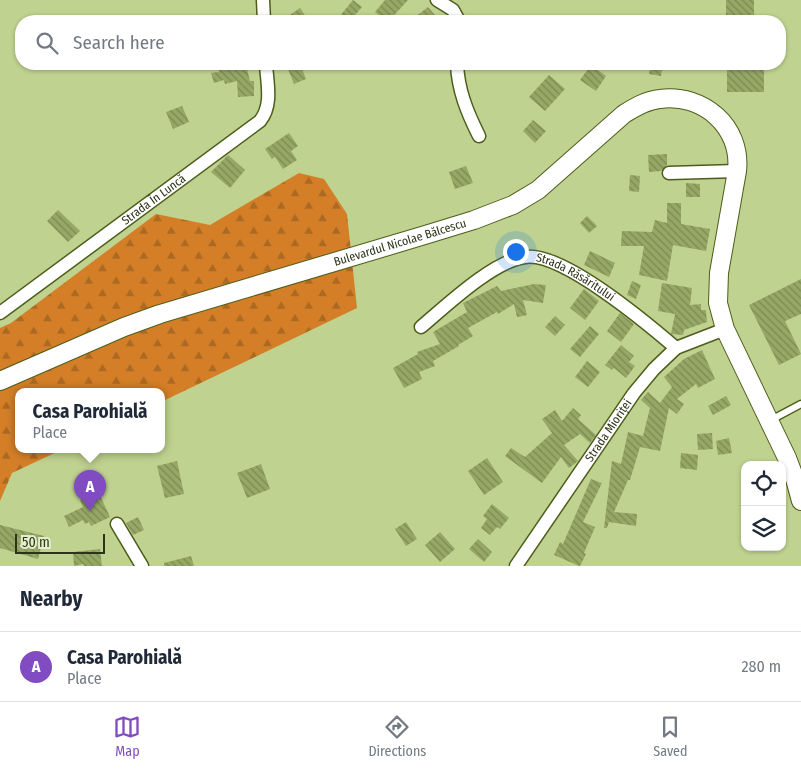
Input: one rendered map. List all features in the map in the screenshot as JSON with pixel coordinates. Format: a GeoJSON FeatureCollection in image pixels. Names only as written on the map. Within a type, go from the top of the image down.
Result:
{"type":"FeatureCollection","features":[{"type":"Feature","properties":{"kind":"street"},"geometry":{"type":"LineString","coordinates":[[263,0],[264,15]]}},
{"type":"Feature","properties":{"kind":"street"},"geometry":{"type":"LineString","coordinates":[[436,0],[453,10],[456,15]]}},
{"type":"Feature","properties":{"kind":"street","name":"Strada În Luncă"},"geometry":{"type":"LineString","coordinates":[[0,313],[260,121],[266,113],[268,104],[266,70]]}},
{"type":"Feature","properties":{"kind":"street"},"geometry":{"type":"LineString","coordinates":[[457,70],[458,83],[462,97],[479,136]]}},
{"type":"Feature","properties":{"kind":"street","name":"Bulevardul Nicolae Bălcescu"},"geometry":{"type":"LineString","coordinates":[[0,382],[116,331],[160,314],[424,236],[474,220],[512,205],[538,190],[624,114],[652,100],[671,99],[698,105],[720,119],[728,128],[737,148],[738,170],[719,273],[718,290],[721,316],[725,329],[795,479],[801,501]]}},
{"type":"Feature","properties":{"kind":"street"},"geometry":{"type":"LineString","coordinates":[[669,173],[738,170]]}},
{"type":"Feature","properties":{"kind":"street","name":"Strada Răsăritului"},"geometry":{"type":"LineString","coordinates":[[421,327],[469,287],[508,262],[525,256],[538,257],[554,262],[622,303],[676,348]]}},
{"type":"Feature","properties":{"kind":"street","name":"Strada Mioriței"},"geometry":{"type":"LineString","coordinates":[[519,565],[634,393],[654,368],[676,348],[725,329]]}},
{"type":"Feature","properties":{"kind":"street"},"geometry":{"type":"LineString","coordinates":[[118,524],[142,566]]}},
{"type":"Feature","properties":{"kind":"lane"},"geometry":{"type":"LineString","coordinates":[[769,421],[801,404]]}},
{"type":"Feature","properties":{"kind":"green space"},"geometry":{"type":"Polygon","coordinates":[[[299,173],[324,179],[347,214],[357,308],[165,400],[165,388],[15,388],[15,453],[55,453],[12,473],[0,501],[0,328],[11,323],[156,214],[210,225],[299,173]]]}},
{"type":"Feature","properties":{"kind":"building"},"geometry":{"type":"Polygon","coordinates":[[[353,0],[362,7],[355,15],[341,15],[353,0]]]}},
{"type":"Feature","properties":{"kind":"building"},"geometry":{"type":"Polygon","coordinates":[[[385,0],[408,0],[394,15],[379,15],[375,12],[385,0]]]}},
{"type":"Feature","properties":{"kind":"building"},"geometry":{"type":"Polygon","coordinates":[[[726,0],[754,0],[754,15],[726,15],[726,0]]]}},
{"type":"Feature","properties":{"kind":"building"},"geometry":{"type":"Polygon","coordinates":[[[428,7],[435,15],[418,15],[428,7]]]}},
{"type":"Feature","properties":{"kind":"building"},"geometry":{"type":"Polygon","coordinates":[[[300,8],[305,15],[290,15],[300,8]]]}},
{"type":"Feature","properties":{"kind":"building"},"geometry":{"type":"Polygon","coordinates":[[[219,70],[247,70],[250,81],[254,81],[254,96],[238,97],[237,81],[225,84],[224,80],[214,83],[211,73],[219,72],[219,70]]]}},
{"type":"Feature","properties":{"kind":"building"},"geometry":{"type":"Polygon","coordinates":[[[288,70],[302,70],[306,79],[294,84],[288,70]]]}},
{"type":"Feature","properties":{"kind":"building"},"geometry":{"type":"Polygon","coordinates":[[[587,70],[598,70],[606,76],[596,91],[580,80],[587,70]]]}},
{"type":"Feature","properties":{"kind":"building"},"geometry":{"type":"Polygon","coordinates":[[[650,70],[662,70],[661,76],[649,74],[650,70]]]}},
{"type":"Feature","properties":{"kind":"building"},"geometry":{"type":"Polygon","coordinates":[[[727,70],[764,70],[764,92],[727,92],[727,70]]]}},
{"type":"Feature","properties":{"kind":"building"},"geometry":{"type":"Polygon","coordinates":[[[549,75],[565,89],[545,111],[529,97],[549,75]]]}},
{"type":"Feature","properties":{"kind":"building"},"geometry":{"type":"Polygon","coordinates":[[[182,106],[189,122],[173,129],[166,112],[182,106]]]}},
{"type":"Feature","properties":{"kind":"building"},"geometry":{"type":"Polygon","coordinates":[[[533,120],[546,131],[535,143],[523,131],[533,120]]]}},
{"type":"Feature","properties":{"kind":"building"},"geometry":{"type":"Polygon","coordinates":[[[289,133],[298,146],[291,151],[297,160],[283,169],[275,157],[272,159],[265,149],[289,133]]]}},
{"type":"Feature","properties":{"kind":"building"},"geometry":{"type":"Polygon","coordinates":[[[667,154],[667,165],[661,171],[649,172],[648,155],[667,154]]]}},
{"type":"Feature","properties":{"kind":"building"},"geometry":{"type":"Polygon","coordinates":[[[228,155],[245,170],[230,188],[211,172],[228,155]]]}},
{"type":"Feature","properties":{"kind":"building"},"geometry":{"type":"Polygon","coordinates":[[[466,166],[473,183],[455,189],[449,172],[466,166]]]}},
{"type":"Feature","properties":{"kind":"building"},"geometry":{"type":"Polygon","coordinates":[[[630,175],[640,176],[639,192],[629,191],[630,175]]]}},
{"type":"Feature","properties":{"kind":"building"},"geometry":{"type":"Polygon","coordinates":[[[686,183],[700,184],[700,197],[686,197],[686,183]]]}},
{"type":"Feature","properties":{"kind":"building"},"geometry":{"type":"Polygon","coordinates":[[[667,203],[681,203],[681,224],[710,229],[706,251],[673,245],[667,281],[639,275],[644,246],[621,246],[622,231],[652,232],[655,220],[667,223],[667,203]]]}},
{"type":"Feature","properties":{"kind":"building"},"geometry":{"type":"Polygon","coordinates":[[[58,210],[80,231],[68,242],[47,221],[58,210]]]}},
{"type":"Feature","properties":{"kind":"building"},"geometry":{"type":"Polygon","coordinates":[[[587,216],[597,226],[589,233],[580,223],[587,216]]]}},
{"type":"Feature","properties":{"kind":"building"},"geometry":{"type":"Polygon","coordinates":[[[590,251],[615,263],[609,277],[584,265],[590,251]]]}},
{"type":"Feature","properties":{"kind":"building"},"geometry":{"type":"Polygon","coordinates":[[[801,279],[801,314],[785,321],[801,354],[779,365],[749,305],[801,279]]]}},
{"type":"Feature","properties":{"kind":"building"},"geometry":{"type":"Polygon","coordinates":[[[632,281],[641,285],[636,299],[627,295],[632,281]]]}},
{"type":"Feature","properties":{"kind":"building"},"geometry":{"type":"Polygon","coordinates":[[[662,283],[692,288],[690,305],[701,304],[701,310],[706,310],[707,322],[684,330],[683,335],[671,334],[675,314],[658,311],[662,283]]]}},
{"type":"Feature","properties":{"kind":"building"},"geometry":{"type":"Polygon","coordinates":[[[534,284],[546,285],[543,303],[523,300],[527,315],[517,317],[514,304],[468,328],[473,336],[433,361],[435,366],[419,372],[422,379],[404,388],[393,368],[418,354],[417,352],[440,344],[433,332],[467,312],[463,303],[497,286],[501,291],[534,284]]]}},
{"type":"Feature","properties":{"kind":"building"},"geometry":{"type":"Polygon","coordinates":[[[584,289],[599,301],[585,320],[570,308],[584,289]]]}},
{"type":"Feature","properties":{"kind":"building"},"geometry":{"type":"Polygon","coordinates":[[[620,313],[634,324],[621,342],[607,331],[620,313]]]}},
{"type":"Feature","properties":{"kind":"building"},"geometry":{"type":"Polygon","coordinates":[[[555,316],[565,325],[555,336],[545,327],[555,316]]]}},
{"type":"Feature","properties":{"kind":"building"},"geometry":{"type":"Polygon","coordinates":[[[590,326],[599,334],[580,357],[570,349],[590,326]]]}},
{"type":"Feature","properties":{"kind":"building"},"geometry":{"type":"Polygon","coordinates":[[[621,345],[634,356],[629,362],[635,366],[626,378],[614,368],[612,370],[605,365],[621,345]]]}},
{"type":"Feature","properties":{"kind":"building"},"geometry":{"type":"Polygon","coordinates":[[[702,350],[715,379],[698,388],[696,384],[677,399],[684,404],[677,414],[669,408],[660,451],[640,447],[630,480],[628,480],[614,512],[637,514],[636,526],[609,522],[607,528],[604,528],[612,461],[621,464],[628,432],[643,436],[650,408],[641,400],[648,392],[660,403],[672,387],[664,377],[684,359],[702,350]]]}},
{"type":"Feature","properties":{"kind":"building"},"geometry":{"type":"Polygon","coordinates":[[[587,361],[600,372],[588,387],[575,377],[587,361]]]}},
{"type":"Feature","properties":{"kind":"building"},"geometry":{"type":"Polygon","coordinates":[[[726,396],[731,405],[713,415],[708,406],[726,396]]]}},
{"type":"Feature","properties":{"kind":"building"},"geometry":{"type":"Polygon","coordinates":[[[573,408],[581,415],[578,419],[596,435],[590,443],[580,434],[564,445],[578,461],[569,468],[561,457],[542,483],[505,456],[511,448],[525,457],[552,433],[542,419],[555,410],[562,421],[573,408]]]}},
{"type":"Feature","properties":{"kind":"building"},"geometry":{"type":"Polygon","coordinates":[[[712,433],[713,449],[698,450],[697,434],[712,433]]]}},
{"type":"Feature","properties":{"kind":"building"},"geometry":{"type":"Polygon","coordinates":[[[729,438],[732,453],[718,455],[716,441],[729,438]]]}},
{"type":"Feature","properties":{"kind":"building"},"geometry":{"type":"Polygon","coordinates":[[[681,453],[698,455],[697,470],[680,468],[681,453]]]}},
{"type":"Feature","properties":{"kind":"building"},"geometry":{"type":"Polygon","coordinates":[[[487,458],[503,482],[484,495],[468,471],[487,458]]]}},
{"type":"Feature","properties":{"kind":"building"},"geometry":{"type":"Polygon","coordinates":[[[177,461],[184,494],[165,498],[157,466],[177,461]]]}},
{"type":"Feature","properties":{"kind":"building"},"geometry":{"type":"Polygon","coordinates":[[[261,464],[270,489],[247,498],[237,473],[261,464]]]}},
{"type":"Feature","properties":{"kind":"building"},"geometry":{"type":"Polygon","coordinates":[[[591,479],[602,483],[583,522],[595,527],[584,553],[586,554],[579,566],[554,555],[560,542],[563,544],[591,479]]]}},
{"type":"Feature","properties":{"kind":"building"},"geometry":{"type":"Polygon","coordinates":[[[98,491],[110,517],[91,526],[89,522],[85,524],[83,520],[69,527],[64,516],[83,507],[80,500],[98,491]]]}},
{"type":"Feature","properties":{"kind":"building"},"geometry":{"type":"Polygon","coordinates":[[[492,504],[509,518],[500,529],[497,527],[490,535],[481,528],[487,519],[483,516],[492,504]]]}},
{"type":"Feature","properties":{"kind":"building"},"geometry":{"type":"Polygon","coordinates":[[[138,517],[144,530],[133,535],[126,523],[138,517]]]}},
{"type":"Feature","properties":{"kind":"building"},"geometry":{"type":"Polygon","coordinates":[[[406,522],[417,539],[406,546],[395,529],[406,522]]]}},
{"type":"Feature","properties":{"kind":"building"},"geometry":{"type":"Polygon","coordinates":[[[0,525],[44,536],[38,559],[0,548],[0,525]]]}},
{"type":"Feature","properties":{"kind":"building"},"geometry":{"type":"Polygon","coordinates":[[[440,532],[455,549],[440,562],[425,545],[440,532]]]}},
{"type":"Feature","properties":{"kind":"building"},"geometry":{"type":"Polygon","coordinates":[[[478,539],[492,552],[484,562],[469,549],[478,539]]]}},
{"type":"Feature","properties":{"kind":"building"},"geometry":{"type":"Polygon","coordinates":[[[100,549],[102,566],[84,566],[83,564],[74,566],[73,552],[100,549]]]}},
{"type":"Feature","properties":{"kind":"building"},"geometry":{"type":"Polygon","coordinates":[[[191,556],[194,566],[164,566],[164,563],[191,556]]]}},
{"type":"Feature","properties":{"kind":"place","name":"Casa Parohială"},"geometry":{"type":"Point","coordinates":[90,511]}}]}
